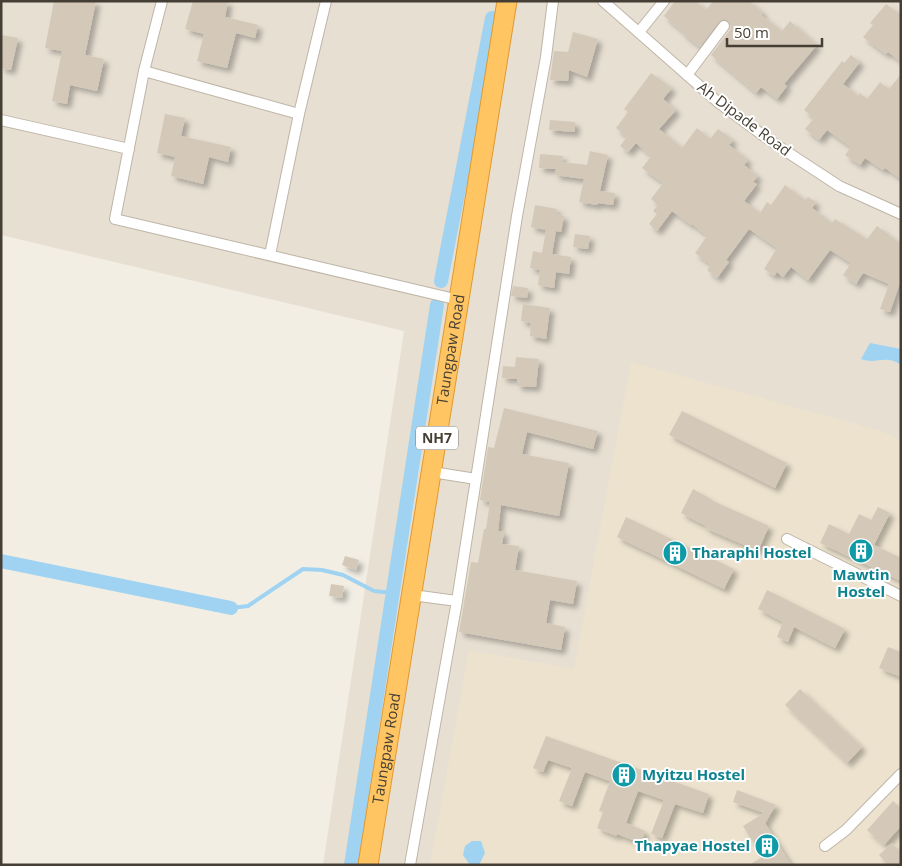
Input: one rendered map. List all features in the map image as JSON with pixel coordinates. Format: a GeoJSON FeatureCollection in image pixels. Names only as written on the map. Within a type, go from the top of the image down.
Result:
{"type":"FeatureCollection","features":[{"type":"Feature","properties":{"kind":"highway","name":"Taungpaw Road"},"geometry":{"type":"LineString","coordinates":[[368,865],[459,300],[509,5]]}},
{"type":"Feature","properties":{"kind":"street"},"geometry":{"type":"LineString","coordinates":[[162,1],[144,71],[115,219],[459,300]]}},
{"type":"Feature","properties":{"kind":"street"},"geometry":{"type":"LineString","coordinates":[[270,255],[299,114],[326,1]]}},
{"type":"Feature","properties":{"kind":"street"},"geometry":{"type":"LineString","coordinates":[[410,865],[457,601],[517,216],[546,58],[553,1]]}},
{"type":"Feature","properties":{"kind":"street","name":"Ah Dipade Road"},"geometry":{"type":"LineString","coordinates":[[604,1],[719,103],[759,132],[839,186],[901,214]]}},
{"type":"Feature","properties":{"kind":"street"},"geometry":{"type":"LineString","coordinates":[[639,32],[664,1]]}},
{"type":"Feature","properties":{"kind":"street"},"geometry":{"type":"LineString","coordinates":[[687,75],[724,26]]}},
{"type":"Feature","properties":{"kind":"street"},"geometry":{"type":"LineString","coordinates":[[144,71],[299,114]]}},
{"type":"Feature","properties":{"kind":"street"},"geometry":{"type":"LineString","coordinates":[[1,120],[129,149]]}},
{"type":"Feature","properties":{"kind":"street"},"geometry":{"type":"LineString","coordinates":[[432,472],[476,479]]}},
{"type":"Feature","properties":{"kind":"street"},"geometry":{"type":"LineString","coordinates":[[787,539],[901,596]]}},
{"type":"Feature","properties":{"kind":"street"},"geometry":{"type":"LineString","coordinates":[[412,595],[457,601]]}},
{"type":"Feature","properties":{"kind":"street"},"geometry":{"type":"LineString","coordinates":[[825,846],[853,824],[901,774]]}},
{"type":"Feature","properties":{"kind":"shaded area"},"geometry":{"type":"Polygon","coordinates":[[[1,1],[901,1],[901,865],[323,865],[404,331],[1,235],[1,1]]]}},
{"type":"Feature","properties":{"kind":"shaded area"},"geometry":{"type":"Polygon","coordinates":[[[631,362],[881,431],[901,440],[901,865],[430,865],[469,650],[574,669],[631,362]]]}},
{"type":"Feature","properties":{"kind":"water"},"geometry":{"type":"Polygon","coordinates":[[[870,343],[901,349],[901,365],[890,360],[867,361],[861,359],[870,343]]]}},
{"type":"Feature","properties":{"kind":"water"},"geometry":{"type":"Polygon","coordinates":[[[472,841],[481,841],[485,853],[479,865],[470,865],[463,855],[465,846],[472,841]]]}},
{"type":"Feature","properties":{"kind":"building"},"geometry":{"type":"Polygon","coordinates":[[[54,1],[96,1],[85,55],[104,59],[97,91],[70,85],[67,104],[52,101],[62,51],[45,48],[54,1]]]}},
{"type":"Feature","properties":{"kind":"building"},"geometry":{"type":"Polygon","coordinates":[[[193,1],[228,1],[225,17],[258,25],[255,38],[236,33],[227,68],[197,61],[204,34],[185,29],[193,1]]]}},
{"type":"Feature","properties":{"kind":"building"},"geometry":{"type":"Polygon","coordinates":[[[675,1],[696,1],[706,10],[713,1],[749,1],[763,13],[761,15],[782,31],[790,21],[817,45],[784,84],[787,86],[777,99],[761,87],[756,93],[711,55],[730,30],[731,26],[728,21],[724,19],[719,22],[700,47],[664,16],[675,1]]]}},
{"type":"Feature","properties":{"kind":"building"},"geometry":{"type":"Polygon","coordinates":[[[886,4],[901,15],[901,62],[888,52],[886,54],[863,37],[873,25],[870,23],[886,4]]]}},
{"type":"Feature","properties":{"kind":"building"},"geometry":{"type":"Polygon","coordinates":[[[573,32],[598,39],[587,77],[569,70],[568,81],[550,80],[554,51],[568,52],[573,32]]]}},
{"type":"Feature","properties":{"kind":"building"},"geometry":{"type":"Polygon","coordinates":[[[1,35],[18,38],[11,70],[1,68],[1,35]]]}},
{"type":"Feature","properties":{"kind":"building"},"geometry":{"type":"Polygon","coordinates":[[[851,55],[860,62],[843,84],[858,96],[860,93],[867,99],[880,82],[889,89],[901,74],[901,179],[865,158],[860,165],[845,155],[851,147],[827,130],[819,140],[805,129],[814,118],[804,110],[842,61],[844,63],[851,55]]]}},
{"type":"Feature","properties":{"kind":"building"},"geometry":{"type":"Polygon","coordinates":[[[651,73],[672,88],[663,99],[676,110],[659,129],[682,148],[697,128],[710,139],[718,129],[733,140],[729,145],[748,160],[744,165],[758,176],[753,182],[757,184],[744,201],[760,213],[767,202],[771,205],[785,185],[805,200],[808,197],[816,202],[812,208],[832,223],[835,219],[867,239],[877,226],[901,244],[901,280],[890,312],[880,309],[889,284],[863,273],[856,284],[843,275],[851,263],[830,250],[808,280],[791,267],[783,277],[777,272],[774,276],[764,269],[777,248],[749,229],[726,260],[729,262],[717,278],[707,270],[711,265],[695,253],[707,236],[692,224],[672,211],[657,231],[649,224],[657,214],[653,211],[658,205],[651,199],[663,183],[642,168],[651,156],[636,143],[628,152],[620,146],[627,137],[616,128],[628,112],[624,109],[651,73]]]}},
{"type":"Feature","properties":{"kind":"building"},"geometry":{"type":"Polygon","coordinates":[[[165,114],[185,118],[181,136],[231,147],[228,162],[209,157],[203,184],[171,176],[175,157],[157,153],[165,114]]]}},
{"type":"Feature","properties":{"kind":"building"},"geometry":{"type":"Polygon","coordinates":[[[550,120],[575,122],[575,132],[549,130],[550,120]]]}},
{"type":"Feature","properties":{"kind":"building"},"geometry":{"type":"Polygon","coordinates":[[[590,151],[608,155],[600,191],[615,193],[613,205],[579,202],[584,179],[555,175],[556,169],[539,168],[540,154],[563,156],[562,162],[587,165],[590,151]]]}},
{"type":"Feature","properties":{"kind":"building"},"geometry":{"type":"Polygon","coordinates":[[[535,205],[557,209],[556,214],[564,216],[561,232],[556,231],[552,254],[571,257],[569,274],[556,272],[554,288],[538,285],[540,270],[530,268],[533,251],[542,253],[546,230],[531,227],[535,205]]]}},
{"type":"Feature","properties":{"kind":"building"},"geometry":{"type":"Polygon","coordinates":[[[575,234],[590,236],[588,249],[573,247],[575,234]]]}},
{"type":"Feature","properties":{"kind":"building"},"geometry":{"type":"Polygon","coordinates":[[[513,286],[528,288],[527,298],[511,296],[513,286]]]}},
{"type":"Feature","properties":{"kind":"building"},"geometry":{"type":"Polygon","coordinates":[[[523,304],[550,308],[546,339],[530,336],[531,323],[521,321],[523,304]]]}},
{"type":"Feature","properties":{"kind":"building"},"geometry":{"type":"Polygon","coordinates":[[[516,357],[539,359],[536,387],[517,386],[517,379],[502,378],[503,366],[515,367],[516,357]]]}},
{"type":"Feature","properties":{"kind":"building"},"geometry":{"type":"Polygon","coordinates":[[[504,408],[598,431],[593,449],[527,432],[522,454],[569,463],[559,516],[501,505],[498,531],[504,532],[502,544],[519,546],[515,570],[577,581],[573,604],[550,600],[546,623],[565,627],[561,650],[459,632],[471,562],[478,563],[484,529],[486,529],[490,502],[480,500],[488,447],[494,448],[504,408]]]}},
{"type":"Feature","properties":{"kind":"building"},"geometry":{"type":"Polygon","coordinates":[[[682,411],[787,463],[775,488],[669,435],[682,411]]]}},
{"type":"Feature","properties":{"kind":"building"},"geometry":{"type":"Polygon","coordinates":[[[693,489],[711,500],[769,526],[758,551],[705,528],[706,526],[681,513],[693,489]]]}},
{"type":"Feature","properties":{"kind":"building","name":"Mawtin Hostel"},"geometry":{"type":"Polygon","coordinates":[[[878,507],[890,513],[874,545],[901,558],[901,581],[820,543],[829,524],[849,534],[859,514],[871,520],[878,507]]]}},
{"type":"Feature","properties":{"kind":"building","name":"Tharaphi Hostel"},"geometry":{"type":"Polygon","coordinates":[[[626,517],[734,569],[724,589],[617,537],[626,517]]]}},
{"type":"Feature","properties":{"kind":"building"},"geometry":{"type":"Polygon","coordinates":[[[345,556],[359,560],[356,570],[342,565],[345,556]]]}},
{"type":"Feature","properties":{"kind":"building"},"geometry":{"type":"Polygon","coordinates":[[[331,584],[344,586],[342,598],[329,596],[331,584]]]}},
{"type":"Feature","properties":{"kind":"building"},"geometry":{"type":"Polygon","coordinates":[[[767,590],[845,629],[835,648],[794,627],[788,642],[777,637],[783,622],[758,609],[767,590]]]}},
{"type":"Feature","properties":{"kind":"building"},"geometry":{"type":"Polygon","coordinates":[[[888,647],[901,652],[901,677],[879,668],[888,647]]]}},
{"type":"Feature","properties":{"kind":"building"},"geometry":{"type":"Polygon","coordinates":[[[800,689],[862,747],[847,763],[785,705],[800,689]]]}},
{"type":"Feature","properties":{"kind":"building"},"geometry":{"type":"Polygon","coordinates":[[[546,736],[709,794],[703,813],[675,804],[662,838],[651,834],[664,800],[638,791],[626,823],[645,831],[641,843],[597,828],[603,812],[599,811],[610,781],[585,772],[572,806],[559,801],[572,768],[548,760],[543,772],[533,768],[546,736]]]}},
{"type":"Feature","properties":{"kind":"building","name":"Thapyae Hostel"},"geometry":{"type":"Polygon","coordinates":[[[737,790],[776,805],[765,823],[791,865],[749,865],[762,857],[743,826],[764,813],[733,802],[737,790]]]}},
{"type":"Feature","properties":{"kind":"building"},"geometry":{"type":"Polygon","coordinates":[[[893,801],[901,808],[901,826],[884,845],[867,830],[893,801]]]}},
{"type":"Feature","properties":{"kind":"building"},"geometry":{"type":"Polygon","coordinates":[[[892,843],[901,853],[901,865],[888,865],[879,855],[892,843]]]}},
{"type":"Feature","properties":{"kind":"waterway"},"geometry":{"type":"LineString","coordinates":[[441,281],[492,18]]}},
{"type":"Feature","properties":{"kind":"waterway"},"geometry":{"type":"LineString","coordinates":[[351,865],[437,305]]}},
{"type":"Feature","properties":{"kind":"waterway"},"geometry":{"type":"LineString","coordinates":[[1,561],[231,608]]}},
{"type":"Feature","properties":{"kind":"waterway"},"geometry":{"type":"LineString","coordinates":[[231,608],[248,606],[303,569],[322,570],[343,575],[374,591],[393,593]]}},
{"type":"Feature","properties":{"kind":"place","name":"Mawtin Hostel"},"geometry":{"type":"Point","coordinates":[861,551]}},
{"type":"Feature","properties":{"kind":"place","name":"Tharaphi Hostel"},"geometry":{"type":"Point","coordinates":[675,553]}},
{"type":"Feature","properties":{"kind":"place","name":"Myitzu Hostel"},"geometry":{"type":"Point","coordinates":[624,775]}},
{"type":"Feature","properties":{"kind":"place","name":"Thapyae Hostel"},"geometry":{"type":"Point","coordinates":[767,846]}}]}
